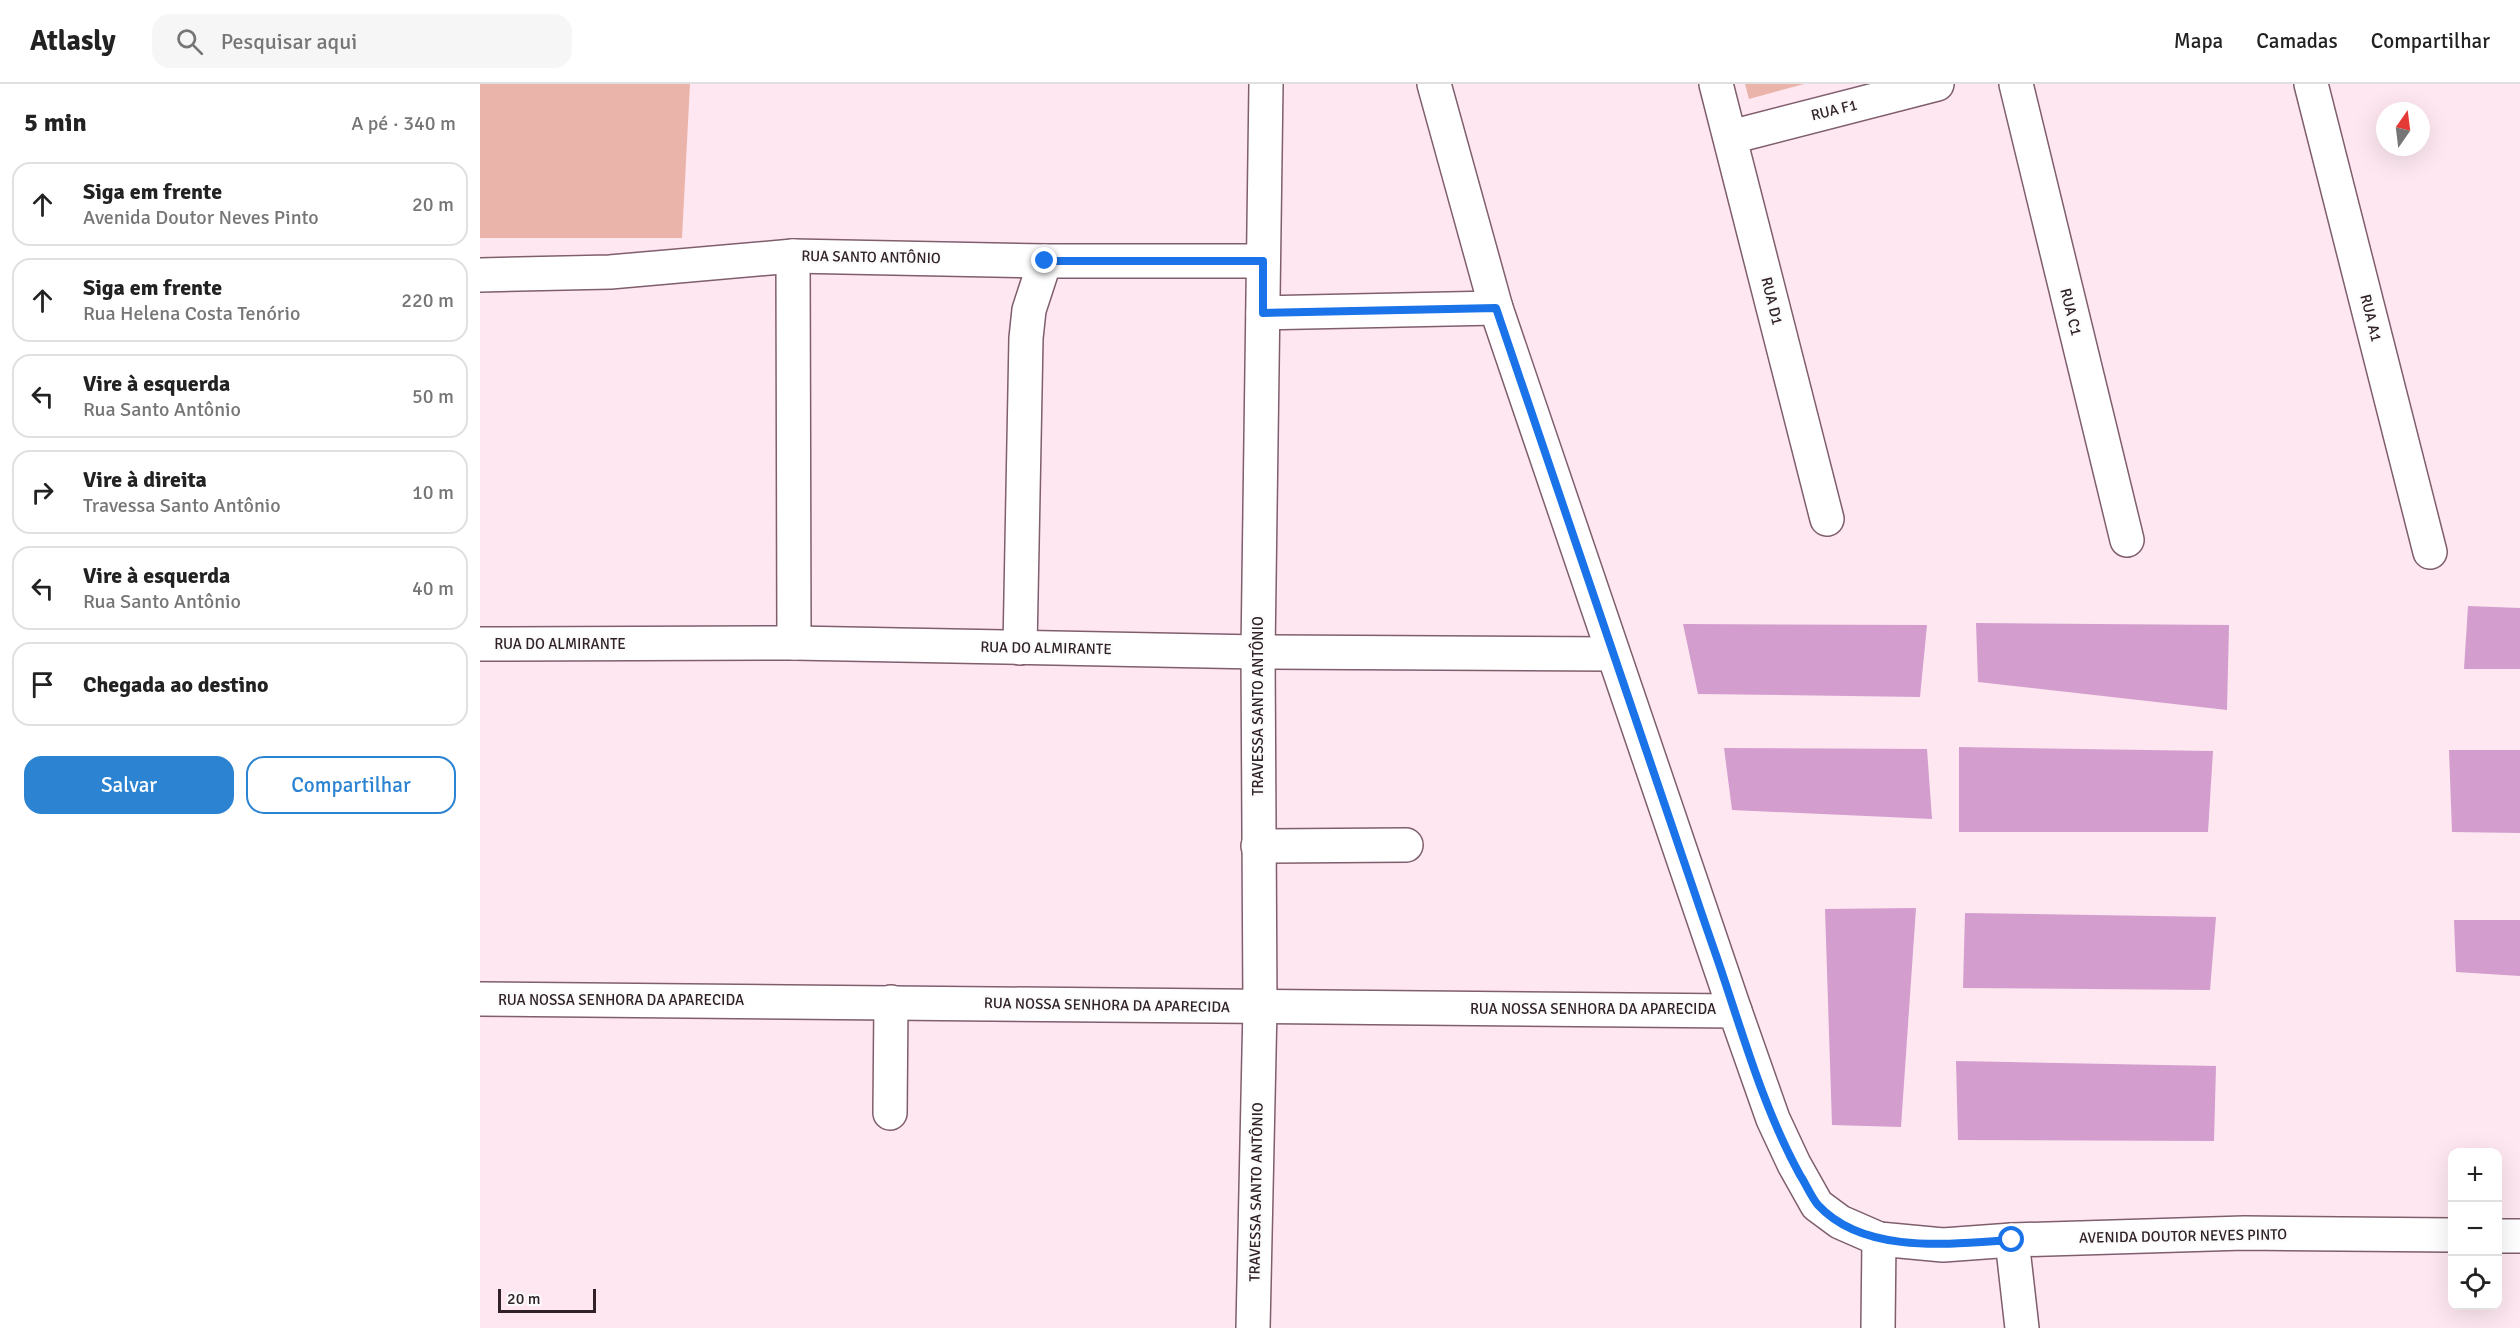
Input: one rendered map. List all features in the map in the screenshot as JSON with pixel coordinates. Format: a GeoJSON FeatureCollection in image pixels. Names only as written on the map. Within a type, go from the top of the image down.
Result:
{"type":"FeatureCollection","features":[{"type":"Feature","properties":{"kind":"street","name":"TRAVESSA SANTO ANTÔNIO"},"geometry":{"type":"LineString","coordinates":[[1253,1328],[1260,1007],[1258,652],[1266,84]]}},
{"type":"Feature","properties":{"kind":"street","name":"AVENIDA DOUTOR NEVES PINTO"},"geometry":{"type":"LineString","coordinates":[[1434,84],[1496,308],[1612,654],[1773,1119],[1794,1164],[1817,1204],[1840,1222],[1879,1239],[1914,1244],[1943,1245],[2012,1240],[2244,1233],[2448,1235]]}},
{"type":"Feature","properties":{"kind":"street","name":"RUA D1"},"geometry":{"type":"LineString","coordinates":[[1716,84],[1827,519]]}},
{"type":"Feature","properties":{"kind":"street","name":"RUA F1"},"geometry":{"type":"LineString","coordinates":[[1731,137],[1937,84]]}},
{"type":"Feature","properties":{"kind":"street","name":"RUA C1"},"geometry":{"type":"LineString","coordinates":[[2016,84],[2127,540]]}},
{"type":"Feature","properties":{"kind":"street","name":"RUA A1"},"geometry":{"type":"LineString","coordinates":[[2311,84],[2430,552]]}},
{"type":"Feature","properties":{"kind":"street","name":"RUA SANTO ANTÔNIO"},"geometry":{"type":"LineString","coordinates":[[480,275],[610,272],[793,256],[1045,261],[1263,261]]}},
{"type":"Feature","properties":{"kind":"street"},"geometry":{"type":"LineString","coordinates":[[793,256],[794,643]]}},
{"type":"Feature","properties":{"kind":"street"},"geometry":{"type":"LineString","coordinates":[[1020,648],[1026,338],[1029,310],[1045,261]]}},
{"type":"Feature","properties":{"kind":"street"},"geometry":{"type":"LineString","coordinates":[[1263,313],[1496,308]]}},
{"type":"Feature","properties":{"kind":"street","name":"RUA DO ALMIRANTE"},"geometry":{"type":"LineString","coordinates":[[480,644],[794,643],[1258,652],[1612,654]]}},
{"type":"Feature","properties":{"kind":"street"},"geometry":{"type":"LineString","coordinates":[[1258,846],[1406,845]]}},
{"type":"Feature","properties":{"kind":"street","name":"RUA NOSSA SENHORA DA APARECIDA"},"geometry":{"type":"LineString","coordinates":[[480,999],[1735,1011]]}},
{"type":"Feature","properties":{"kind":"street"},"geometry":{"type":"LineString","coordinates":[[890,1113],[891,1002]]}},
{"type":"Feature","properties":{"kind":"street"},"geometry":{"type":"LineString","coordinates":[[2502,1236],[2520,1236]]}},
{"type":"Feature","properties":{"kind":"street"},"geometry":{"type":"LineString","coordinates":[[1878,1328],[1879,1239]]}},
{"type":"Feature","properties":{"kind":"street"},"geometry":{"type":"LineString","coordinates":[[2012,1240],[2022,1328]]}},
{"type":"Feature","properties":{"kind":"shaded area"},"geometry":{"type":"Polygon","coordinates":[[[480,84],[690,84],[682,238],[480,238],[480,84]]]}},
{"type":"Feature","properties":{"kind":"shaded area"},"geometry":{"type":"Polygon","coordinates":[[[1745,84],[1804,84],[1749,99],[1745,84]]]}},
{"type":"Feature","properties":{"kind":"building"},"geometry":{"type":"Polygon","coordinates":[[[2468,606],[2520,608],[2520,669],[2464,669],[2468,606]]]}},
{"type":"Feature","properties":{"kind":"building"},"geometry":{"type":"Polygon","coordinates":[[[1976,623],[2229,625],[2227,710],[1978,682],[1976,623]]]}},
{"type":"Feature","properties":{"kind":"building"},"geometry":{"type":"Polygon","coordinates":[[[1683,624],[1927,625],[1920,697],[1698,694],[1683,624]]]}},
{"type":"Feature","properties":{"kind":"building"},"geometry":{"type":"Polygon","coordinates":[[[1959,747],[2213,751],[2208,832],[1959,832],[1959,747]]]}},
{"type":"Feature","properties":{"kind":"building"},"geometry":{"type":"Polygon","coordinates":[[[1724,748],[1927,749],[1932,819],[1732,810],[1724,748]]]}},
{"type":"Feature","properties":{"kind":"building"},"geometry":{"type":"Polygon","coordinates":[[[2449,750],[2520,750],[2520,833],[2452,832],[2449,750]]]}},
{"type":"Feature","properties":{"kind":"building"},"geometry":{"type":"Polygon","coordinates":[[[1916,908],[1901,1127],[1832,1125],[1825,909],[1916,908]]]}},
{"type":"Feature","properties":{"kind":"building"},"geometry":{"type":"Polygon","coordinates":[[[1965,913],[2216,917],[2210,990],[1963,988],[1965,913]]]}},
{"type":"Feature","properties":{"kind":"building"},"geometry":{"type":"Polygon","coordinates":[[[2454,920],[2520,920],[2520,976],[2456,972],[2454,920]]]}},
{"type":"Feature","properties":{"kind":"building"},"geometry":{"type":"Polygon","coordinates":[[[1956,1061],[2216,1066],[2214,1141],[1958,1140],[1956,1061]]]}},
{"type":"Feature","properties":{"kind":"route"},"geometry":{"type":"LineString","coordinates":[[1045,261],[1263,261],[1263,313],[1496,308],[1735,1011],[1773,1119],[1794,1164],[1817,1204],[1840,1222],[1879,1239],[1943,1245],[2012,1240]]}}]}
